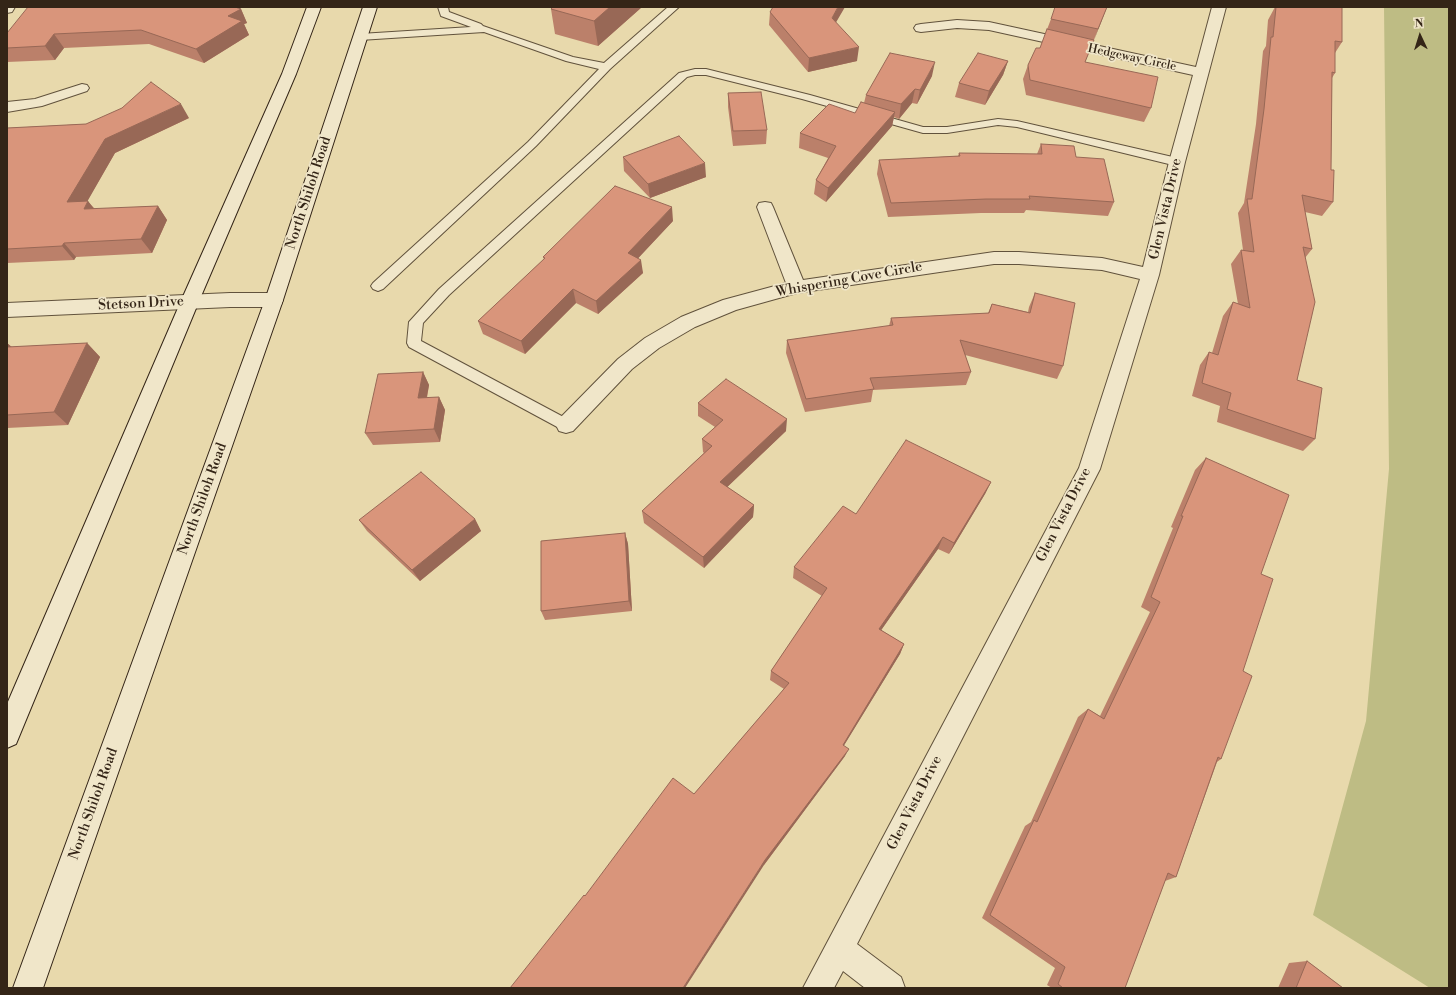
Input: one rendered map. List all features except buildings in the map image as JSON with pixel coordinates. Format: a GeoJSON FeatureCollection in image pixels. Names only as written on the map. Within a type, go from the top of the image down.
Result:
{"type":"FeatureCollection","features":[{"type":"Feature","properties":{"kind":"street"},"geometry":{"type":"LineString","coordinates":[[7,736],[190,301],[289,74],[314,7]]}},
{"type":"Feature","properties":{"kind":"street","name":"North Shiloh Road"},"geometry":{"type":"LineString","coordinates":[[28,988],[274,300],[370,7]]}},
{"type":"Feature","properties":{"kind":"street","name":"Glen Vista Drive"},"geometry":{"type":"LineString","coordinates":[[818,988],[1089,469],[1150,275],[1177,162],[1219,7]]}},
{"type":"Feature","properties":{"kind":"street","name":"Hedgeway Circle"},"geometry":{"type":"LineString","coordinates":[[921,28],[957,24],[989,26],[1202,73]]}},
{"type":"Feature","properties":{"kind":"street"},"geometry":{"type":"LineString","coordinates":[[7,107],[37,103],[82,88]]}},
{"type":"Feature","properties":{"kind":"street"},"geometry":{"type":"LineString","coordinates":[[765,207],[797,287]]}},
{"type":"Feature","properties":{"kind":"street","name":"Whispering Cove Circle"},"geometry":{"type":"LineString","coordinates":[[566,425],[626,364],[658,340],[688,322],[730,305],[797,287],[994,258],[1019,258],[1102,264],[1150,275]]}},
{"type":"Feature","properties":{"kind":"street","name":"Stetson Drive"},"geometry":{"type":"LineString","coordinates":[[7,310],[190,301],[274,300]]}},
{"type":"Feature","properties":{"kind":"street"},"geometry":{"type":"LineString","coordinates":[[839,949],[890,988]]}},
{"type":"Feature","properties":{"kind":"lane"},"geometry":{"type":"LineString","coordinates":[[443,7],[444,14],[570,59],[606,67]]}},
{"type":"Feature","properties":{"kind":"lane"},"geometry":{"type":"LineString","coordinates":[[378,286],[532,144],[606,67],[674,7]]}},
{"type":"Feature","properties":{"kind":"lane"},"geometry":{"type":"LineString","coordinates":[[360,37],[485,29]]}},
{"type":"Feature","properties":{"kind":"lane"},"geometry":{"type":"LineString","coordinates":[[566,425],[414,343],[416,322],[444,292],[683,75],[695,72],[706,72],[806,97],[923,130],[947,130],[998,122],[1017,124],[1177,162]]}},
{"type":"Feature","properties":{"kind":"shaded area"},"geometry":{"type":"Polygon","coordinates":[[[1384,7],[1449,7],[1449,988],[1430,988],[1313,915],[1366,721],[1389,469],[1384,7]]]}}]}
